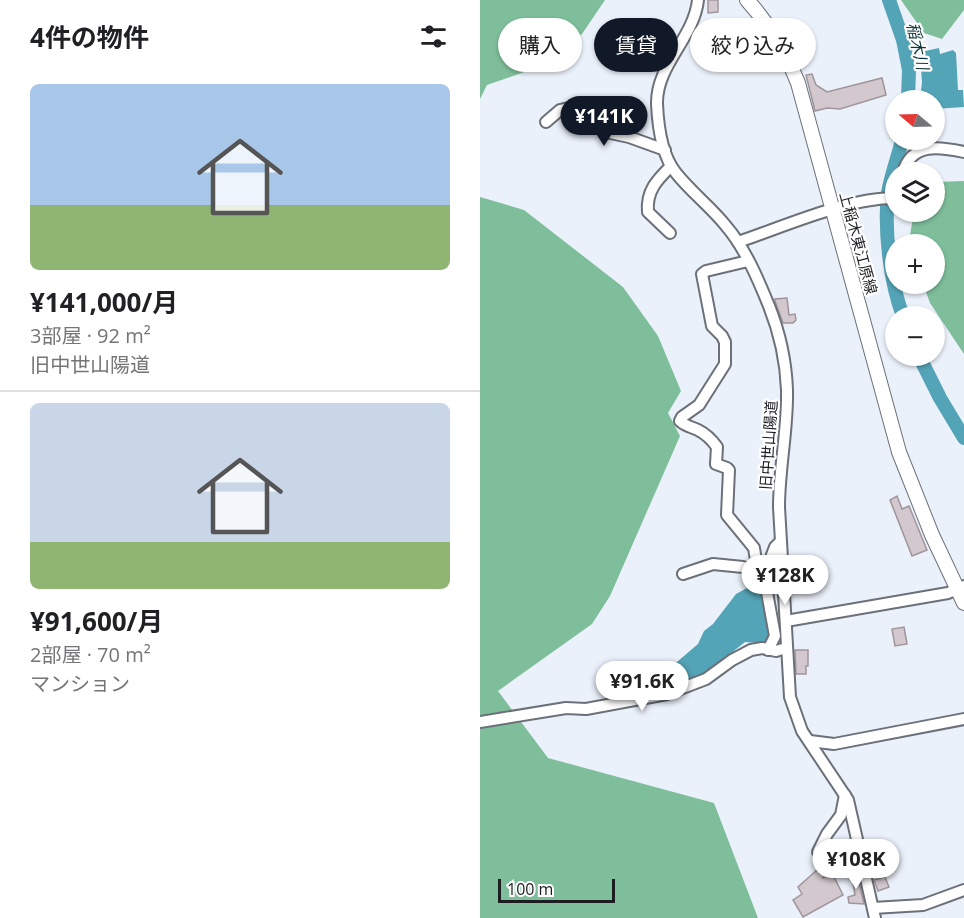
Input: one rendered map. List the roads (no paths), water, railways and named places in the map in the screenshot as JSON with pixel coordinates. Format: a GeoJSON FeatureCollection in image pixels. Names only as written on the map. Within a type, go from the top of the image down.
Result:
{"type":"FeatureCollection","features":[{"type":"Feature","properties":{"kind":"main road","name":"上稲木東江原線"},"geometry":{"type":"LineString","coordinates":[[747,0],[768,26],[790,63],[798,83],[899,452],[932,535],[961,588],[964,603]]}},
{"type":"Feature","properties":{"kind":"street","name":"旧中世山陽道"},"geometry":{"type":"LineString","coordinates":[[698,0],[694,17],[658,91],[658,114],[664,150],[676,173],[726,225],[738,242],[769,307],[786,372],[787,392],[779,482],[780,542],[790,697],[802,731],[846,795],[874,913]]}},
{"type":"Feature","properties":{"kind":"street"},"geometry":{"type":"LineString","coordinates":[[546,123],[560,110],[582,107],[595,124],[606,132],[629,137],[664,150]]}},
{"type":"Feature","properties":{"kind":"street"},"geometry":{"type":"LineString","coordinates":[[908,162],[916,153],[930,148],[964,152]]}},
{"type":"Feature","properties":{"kind":"street"},"geometry":{"type":"LineString","coordinates":[[670,232],[648,212],[647,202],[653,185],[671,166]]}},
{"type":"Feature","properties":{"kind":"street"},"geometry":{"type":"LineString","coordinates":[[738,242],[833,210],[885,197]]}},
{"type":"Feature","properties":{"kind":"street"},"geometry":{"type":"LineString","coordinates":[[748,261],[702,274],[712,326],[725,342],[725,364],[699,405],[682,417],[680,422],[702,432],[717,447],[716,464],[729,470],[727,515],[754,548],[761,574],[780,612],[785,617],[961,588]]}},
{"type":"Feature","properties":{"kind":"street"},"geometry":{"type":"LineString","coordinates":[[761,574],[780,542]]}},
{"type":"Feature","properties":{"kind":"street"},"geometry":{"type":"LineString","coordinates":[[683,574],[713,564],[743,567],[761,574]]}},
{"type":"Feature","properties":{"kind":"street"},"geometry":{"type":"LineString","coordinates":[[768,591],[775,636],[768,650]]}},
{"type":"Feature","properties":{"kind":"street"},"geometry":{"type":"LineString","coordinates":[[480,722],[566,708],[586,709],[667,694],[706,679],[732,660],[751,650],[762,648],[776,651],[786,648]]}},
{"type":"Feature","properties":{"kind":"street"},"geometry":{"type":"LineString","coordinates":[[810,741],[834,744],[964,719]]}},
{"type":"Feature","properties":{"kind":"street"},"geometry":{"type":"LineString","coordinates":[[818,852],[827,834],[841,815],[846,795]]}},
{"type":"Feature","properties":{"kind":"street"},"geometry":{"type":"LineString","coordinates":[[874,913],[923,905],[964,890]]}},
{"type":"Feature","properties":{"kind":"water"},"geometry":{"type":"Polygon","coordinates":[[[939,48],[940,54],[953,50],[956,53],[958,90],[963,90],[964,107],[945,108],[945,90],[921,90],[920,56],[925,51],[939,48]]]}},
{"type":"Feature","properties":{"kind":"water"},"geometry":{"type":"Polygon","coordinates":[[[759,586],[764,593],[769,635],[767,641],[745,642],[705,674],[665,691],[660,687],[656,678],[659,671],[671,667],[698,644],[704,631],[713,624],[736,594],[747,588],[759,586]]]}},
{"type":"Feature","properties":{"kind":"waterway","name":"稲木川"},"geometry":{"type":"LineString","coordinates":[[889,0],[903,40],[909,70],[908,90]]}},
{"type":"Feature","properties":{"kind":"waterway","name":"稲木川"},"geometry":{"type":"LineString","coordinates":[[899,150],[888,193],[887,223],[891,272],[899,306]]}},
{"type":"Feature","properties":{"kind":"waterway","name":"稲木川"},"geometry":{"type":"LineString","coordinates":[[924,366],[964,438]]}}]}
